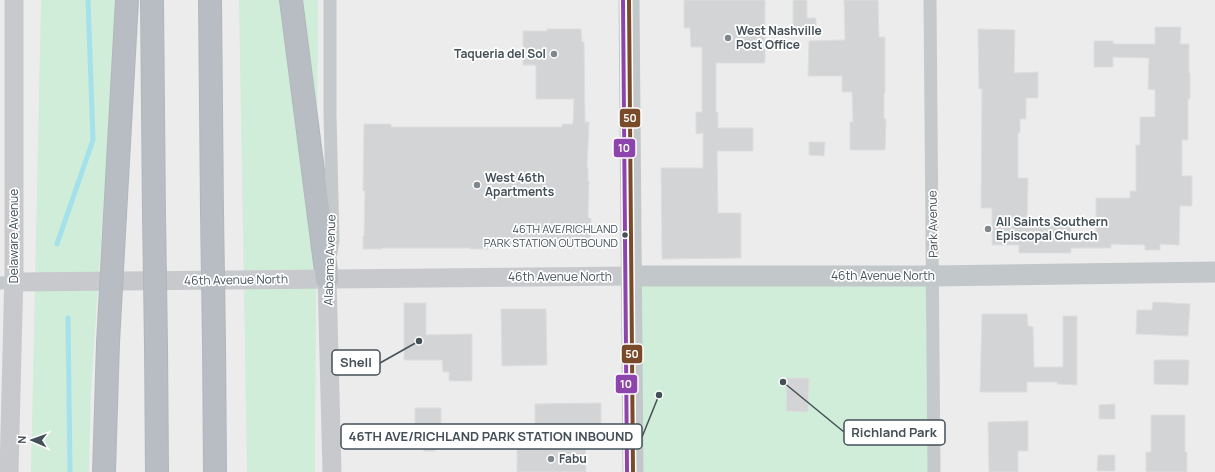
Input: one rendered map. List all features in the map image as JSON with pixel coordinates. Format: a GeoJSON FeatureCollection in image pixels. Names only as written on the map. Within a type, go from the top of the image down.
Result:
{"type":"FeatureCollection","features":[{"type":"Feature","properties":{"kind":"highway"},"geometry":{"type":"LineString","coordinates":[[104,472],[108,343],[127,0]]}},
{"type":"Feature","properties":{"kind":"highway"},"geometry":{"type":"LineString","coordinates":[[152,0],[157,472]]}},
{"type":"Feature","properties":{"kind":"highway"},"geometry":{"type":"LineString","coordinates":[[210,0],[215,472]]}},
{"type":"Feature","properties":{"kind":"highway"},"geometry":{"type":"LineString","coordinates":[[291,0],[327,278]]}},
{"type":"Feature","properties":{"kind":"main road","name":"Delaware Avenue"},"geometry":{"type":"LineString","coordinates":[[9,472],[7,282],[14,0]]}},
{"type":"Feature","properties":{"kind":"main road"},"geometry":{"type":"LineString","coordinates":[[629,0],[633,472]]}},
{"type":"Feature","properties":{"kind":"main road","name":"46th Avenue North"},"geometry":{"type":"LineString","coordinates":[[7,282],[631,276],[933,276],[1215,272]]}},
{"type":"Feature","properties":{"kind":"main road","name":"Alabama Avenue"},"geometry":{"type":"LineString","coordinates":[[327,278],[332,472]]}},
{"type":"Feature","properties":{"kind":"street","name":"Alabama Avenue"},"geometry":{"type":"LineString","coordinates":[[327,278],[333,240],[330,114],[330,0]]}},
{"type":"Feature","properties":{"kind":"street","name":"Park Avenue"},"geometry":{"type":"LineString","coordinates":[[930,0],[934,472]]}},
{"type":"Feature","properties":{"kind":"green space"},"geometry":{"type":"Polygon","coordinates":[[[41,0],[117,0],[91,392],[89,472],[31,472],[41,0]]]}},
{"type":"Feature","properties":{"kind":"green space"},"geometry":{"type":"Polygon","coordinates":[[[239,0],[318,0],[315,472],[247,472],[239,0]]]}},
{"type":"Feature","properties":{"kind":"green space"},"geometry":{"type":"Polygon","coordinates":[[[631,276],[933,276],[935,472],[633,472],[631,276]]]}},
{"type":"Feature","properties":{"kind":"building"},"geometry":{"type":"Polygon","coordinates":[[[684,0],[765,0],[765,63],[716,63],[716,112],[718,112],[718,128],[753,128],[753,151],[717,151],[718,213],[741,213],[741,258],[662,259],[661,168],[703,168],[703,133],[696,134],[696,112],[702,112],[702,47],[691,47],[690,28],[684,28],[684,0]]]}},
{"type":"Feature","properties":{"kind":"building"},"geometry":{"type":"Polygon","coordinates":[[[793,0],[807,0],[807,18],[816,18],[816,35],[793,35],[793,0]]]}},
{"type":"Feature","properties":{"kind":"building"},"geometry":{"type":"Polygon","coordinates":[[[844,0],[878,0],[879,37],[885,37],[885,150],[850,150],[850,122],[853,122],[852,92],[842,92],[842,76],[808,76],[809,41],[845,40],[844,0]]]}},
{"type":"Feature","properties":{"kind":"building"},"geometry":{"type":"Polygon","coordinates":[[[1155,27],[1181,27],[1180,44],[1189,44],[1190,99],[1188,99],[1188,140],[1182,140],[1182,176],[1192,176],[1192,206],[1180,206],[1179,245],[1160,244],[1160,250],[1145,250],[1145,245],[1111,244],[1111,248],[1071,248],[1071,253],[1019,253],[1019,245],[992,245],[992,208],[981,208],[982,89],[979,89],[978,29],[1015,30],[1014,73],[1038,72],[1038,98],[1026,98],[1026,119],[1020,119],[1020,133],[1018,133],[1018,178],[1028,178],[1027,223],[1071,223],[1071,235],[1096,235],[1096,198],[1130,198],[1130,191],[1136,191],[1136,145],[1140,145],[1140,117],[1155,117],[1155,90],[1148,89],[1149,58],[1113,57],[1113,67],[1094,67],[1094,41],[1113,41],[1113,44],[1155,44],[1155,27]]]}},
{"type":"Feature","properties":{"kind":"building","name":"West 46th Apartments"},"geometry":{"type":"Polygon","coordinates":[[[547,29],[581,29],[582,42],[584,42],[585,122],[589,122],[587,168],[589,181],[588,217],[591,219],[590,248],[488,247],[488,249],[363,249],[365,191],[363,191],[364,124],[391,124],[391,127],[562,127],[562,124],[573,124],[574,99],[536,99],[536,65],[523,65],[523,31],[547,31],[547,29]]]}},
{"type":"Feature","properties":{"kind":"building"},"geometry":{"type":"Polygon","coordinates":[[[809,142],[825,142],[824,156],[809,155],[809,142]]]}},
{"type":"Feature","properties":{"kind":"building"},"geometry":{"type":"Polygon","coordinates":[[[1153,302],[1190,304],[1188,336],[1136,334],[1137,310],[1152,310],[1153,302]]]}},
{"type":"Feature","properties":{"kind":"building"},"geometry":{"type":"Polygon","coordinates":[[[404,303],[426,303],[426,335],[472,334],[472,381],[449,381],[449,372],[443,372],[442,360],[404,360],[404,303]]]}},
{"type":"Feature","properties":{"kind":"building"},"geometry":{"type":"Polygon","coordinates":[[[501,309],[546,309],[547,365],[502,366],[501,309]]]}},
{"type":"Feature","properties":{"kind":"building"},"geometry":{"type":"Polygon","coordinates":[[[982,314],[1027,314],[1028,326],[1033,327],[1034,367],[1063,367],[1063,316],[1077,316],[1077,385],[1057,384],[1057,382],[1027,382],[1027,392],[980,392],[982,314]]]}},
{"type":"Feature","properties":{"kind":"building"},"geometry":{"type":"Polygon","coordinates":[[[1154,360],[1189,360],[1188,385],[1154,384],[1154,360]]]}},
{"type":"Feature","properties":{"kind":"building"},"geometry":{"type":"Polygon","coordinates":[[[787,378],[809,378],[808,412],[786,411],[787,378]]]}},
{"type":"Feature","properties":{"kind":"building"},"geometry":{"type":"Polygon","coordinates":[[[601,403],[601,436],[585,436],[586,472],[517,472],[517,446],[535,446],[535,404],[601,403]]]}},
{"type":"Feature","properties":{"kind":"building"},"geometry":{"type":"Polygon","coordinates":[[[1115,404],[1115,419],[1099,419],[1099,405],[1115,404]]]}},
{"type":"Feature","properties":{"kind":"building"},"geometry":{"type":"Polygon","coordinates":[[[415,408],[441,408],[441,427],[435,427],[435,451],[424,451],[415,425],[415,408]]]}},
{"type":"Feature","properties":{"kind":"building"},"geometry":{"type":"Polygon","coordinates":[[[1151,415],[1185,415],[1185,452],[1187,452],[1187,472],[1146,472],[1146,452],[1151,452],[1151,415]]]}},
{"type":"Feature","properties":{"kind":"building"},"geometry":{"type":"Polygon","coordinates":[[[1028,421],[1028,451],[1018,451],[1018,472],[989,472],[988,422],[1028,421]]]}},
{"type":"Feature","properties":{"kind":"building"},"geometry":{"type":"Polygon","coordinates":[[[1098,455],[1115,455],[1115,471],[1097,471],[1098,455]]]}},
{"type":"Feature","properties":{"kind":"waterway"},"geometry":{"type":"LineString","coordinates":[[57,244],[93,140],[88,0]]}},
{"type":"Feature","properties":{"kind":"waterway"},"geometry":{"type":"LineString","coordinates":[[68,318],[70,472]]}},
{"type":"Feature","properties":{"kind":"transit line","name":"10"},"geometry":{"type":"LineString","coordinates":[[623,0],[627,472]]}},
{"type":"Feature","properties":{"kind":"transit line","name":"50"},"geometry":{"type":"LineString","coordinates":[[629,0],[633,472]]}},
{"type":"Feature","properties":{"kind":"place","name":"West Nashville Post Office"},"geometry":{"type":"Point","coordinates":[728,38]}},
{"type":"Feature","properties":{"kind":"place","name":"Taqueria del Sol"},"geometry":{"type":"Point","coordinates":[554,54]}},
{"type":"Feature","properties":{"kind":"place","name":"West 46th Apartments"},"geometry":{"type":"Point","coordinates":[477,185]}},
{"type":"Feature","properties":{"kind":"place","name":"All Saints Southern Episcopal Church"},"geometry":{"type":"Point","coordinates":[988,229]}},
{"type":"Feature","properties":{"kind":"place","name":"46TH AVE/RICHLAND PARK STATION OUTBOUND"},"geometry":{"type":"Point","coordinates":[625,235]}},
{"type":"Feature","properties":{"kind":"place","name":"Shell"},"geometry":{"type":"Point","coordinates":[419,341]}},
{"type":"Feature","properties":{"kind":"place","name":"Richland Park"},"geometry":{"type":"Point","coordinates":[783,382]}},
{"type":"Feature","properties":{"kind":"place","name":"46TH AVE/RICHLAND PARK STATION INBOUND"},"geometry":{"type":"Point","coordinates":[659,395]}},
{"type":"Feature","properties":{"kind":"place","name":"Fabu"},"geometry":{"type":"Point","coordinates":[551,459]}}]}
